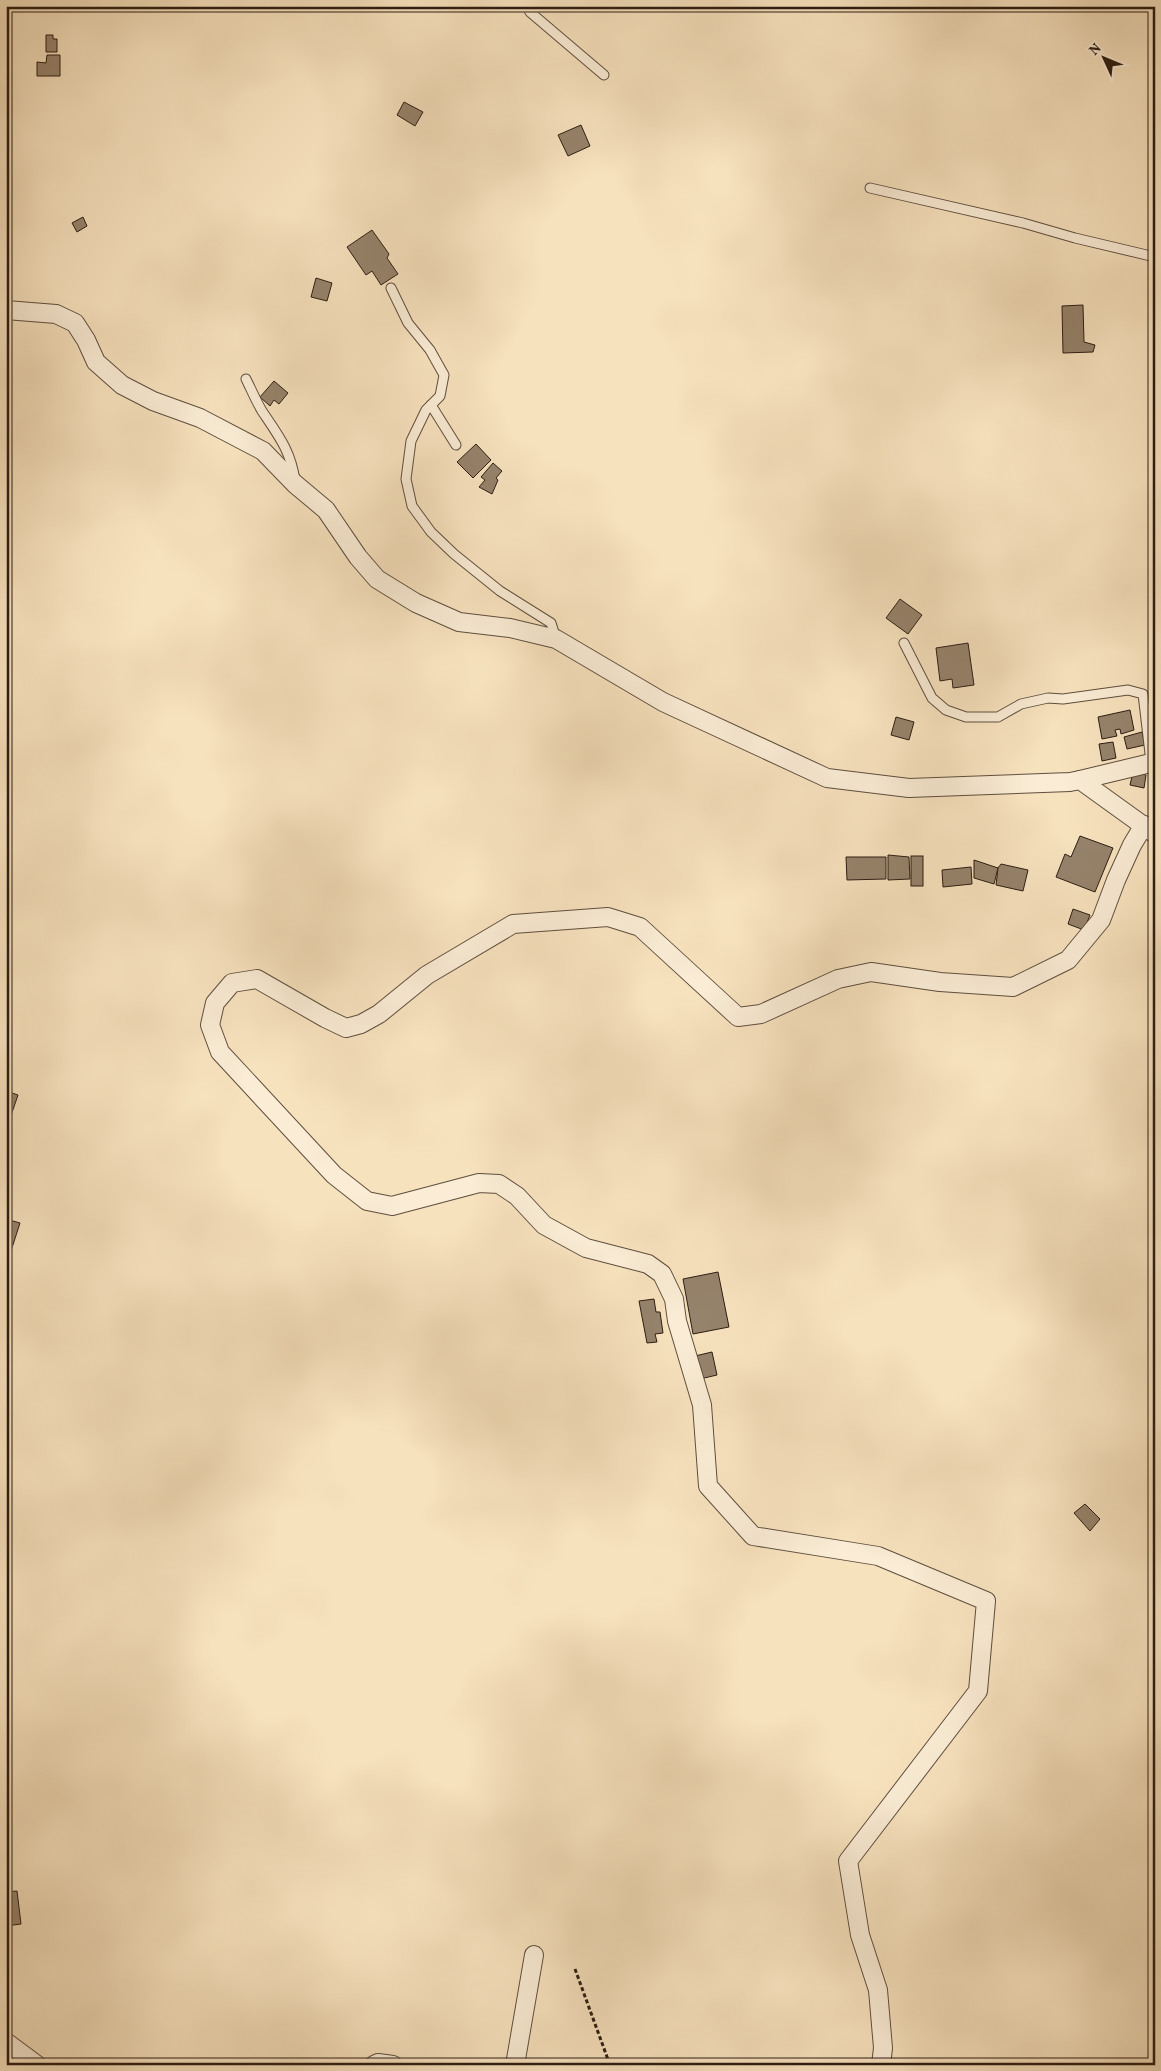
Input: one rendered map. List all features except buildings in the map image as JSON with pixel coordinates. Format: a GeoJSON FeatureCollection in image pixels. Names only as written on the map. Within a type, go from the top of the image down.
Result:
{"type":"FeatureCollection","features":[{"type":"Feature","properties":{"kind":"street"},"geometry":{"type":"LineString","coordinates":[[6,310],[56,314],[75,323],[86,340],[96,362],[122,385],[153,401],[200,418],[263,451],[295,484],[326,510],[358,557],[377,579],[416,603],[459,622],[510,628],[556,639],[663,702],[827,778],[909,788],[1080,780],[1153,762]]}},
{"type":"Feature","properties":{"kind":"street"},"geometry":{"type":"LineString","coordinates":[[881,2065],[883,2048],[878,1990],[860,1935],[848,1860],[876,1826],[978,1690],[986,1601],[878,1556],[752,1536],[708,1486],[702,1405],[677,1321],[674,1299],[662,1274],[648,1264],[586,1248],[544,1224],[517,1196],[499,1184],[479,1183],[392,1206],[367,1202],[334,1175],[220,1052],[210,1024],[215,1003],[232,983],[257,979],[325,1018],[346,1028],[354,1026],[379,1014],[427,975],[513,924],[608,917],[640,927],[738,1017],[760,1014],[838,979],[871,972],[940,982],[1013,987],[1068,960],[1100,920],[1132,845],[1150,829],[1080,780]]}},
{"type":"Feature","properties":{"kind":"street"},"geometry":{"type":"LineString","coordinates":[[514,2065],[534,1955]]}},
{"type":"Feature","properties":{"kind":"street"},"geometry":{"type":"LineString","coordinates":[[6,2042],[37,2065]]}},
{"type":"Feature","properties":{"kind":"street"},"geometry":{"type":"LineString","coordinates":[[374,2065],[378,2063],[393,2065]]}},
{"type":"Feature","properties":{"kind":"lane"},"geometry":{"type":"LineString","coordinates":[[526,6],[530,12],[604,75]]}},
{"type":"Feature","properties":{"kind":"lane"},"geometry":{"type":"LineString","coordinates":[[870,188],[1023,223],[1075,238],[1155,257]]}},
{"type":"Feature","properties":{"kind":"lane"},"geometry":{"type":"LineString","coordinates":[[391,288],[408,323],[430,350],[444,375],[440,396],[426,410],[412,441],[406,479],[412,506],[431,532],[454,554],[500,591],[551,624],[556,639]]}},
{"type":"Feature","properties":{"kind":"lane"},"geometry":{"type":"LineString","coordinates":[[246,379],[261,409],[288,450],[293,466],[295,484]]}},
{"type":"Feature","properties":{"kind":"lane"},"geometry":{"type":"LineString","coordinates":[[431,405],[456,444]]}},
{"type":"Feature","properties":{"kind":"lane"},"geometry":{"type":"LineString","coordinates":[[904,643],[932,698],[946,710],[966,717],[998,717],[1021,704],[1048,698],[1063,699],[1128,690],[1143,694],[1153,762]]}},
{"type":"Feature","properties":{"kind":"path"},"geometry":{"type":"LineString","coordinates":[[575,1969],[610,2065]]}}]}
